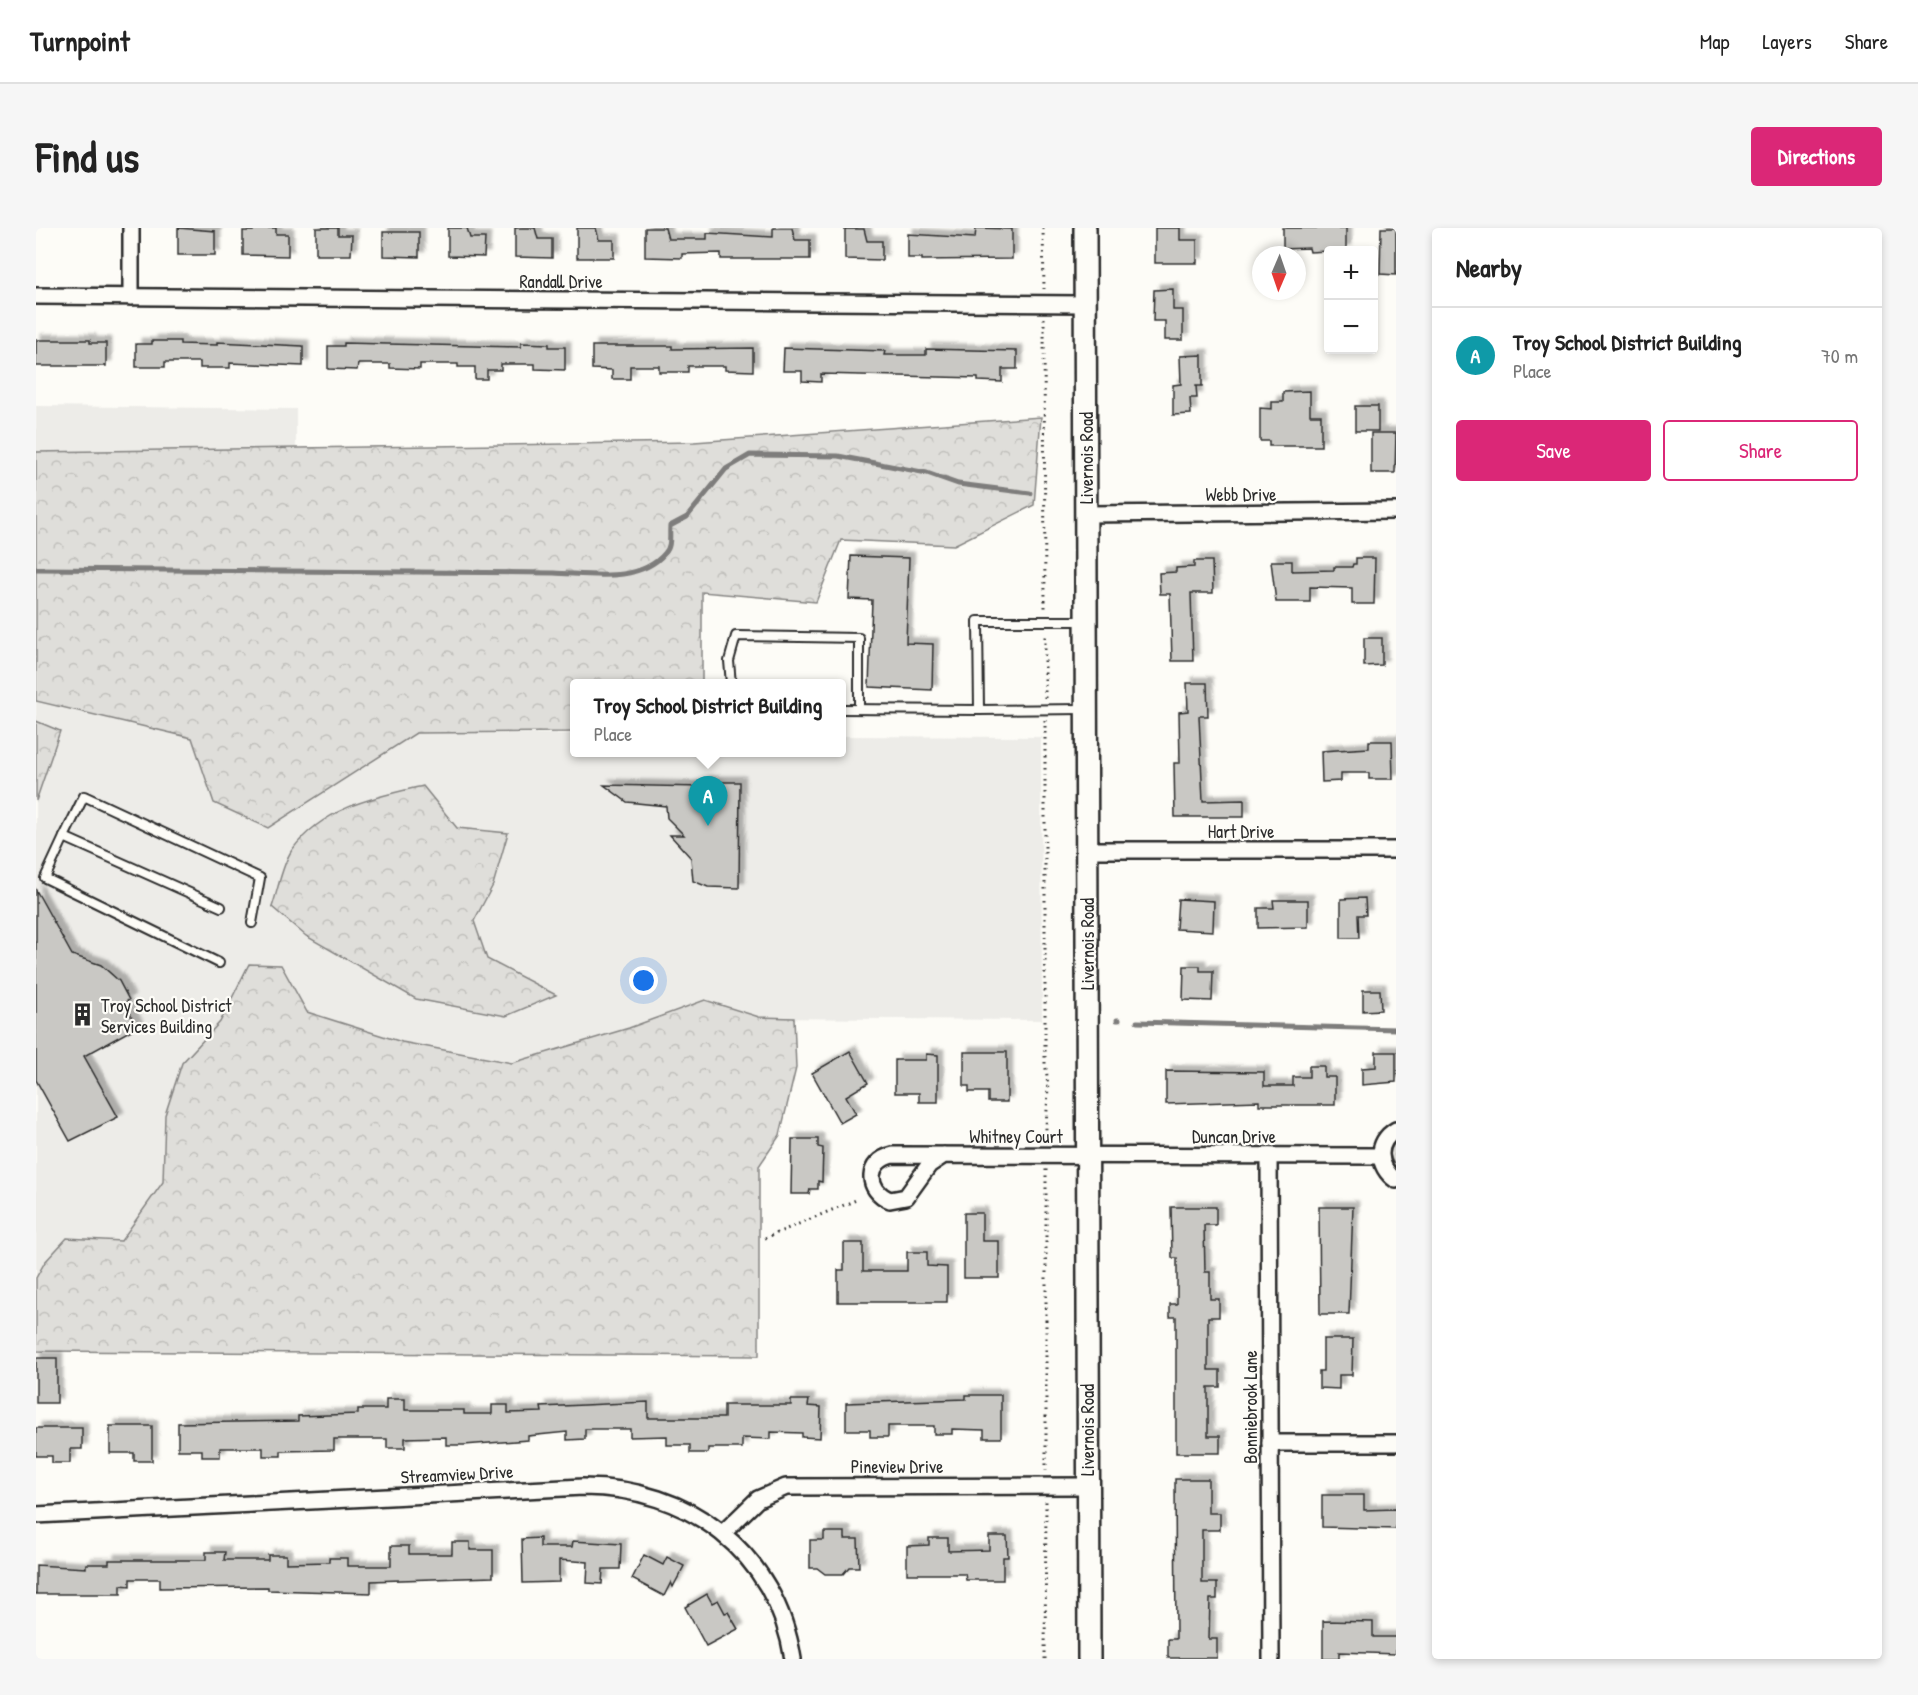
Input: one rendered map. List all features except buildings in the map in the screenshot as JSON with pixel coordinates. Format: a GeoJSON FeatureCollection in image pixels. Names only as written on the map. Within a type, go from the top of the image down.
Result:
{"type":"FeatureCollection","features":[{"type":"Feature","properties":{"kind":"main road","name":"Livernois Road"},"geometry":{"type":"LineString","coordinates":[[1085,228],[1089,1659]]}},
{"type":"Feature","properties":{"kind":"street"},"geometry":{"type":"LineString","coordinates":[[131,228],[131,297]]}},
{"type":"Feature","properties":{"kind":"street","name":"Randall Drive"},"geometry":{"type":"LineString","coordinates":[[36,296],[1086,304]]}},
{"type":"Feature","properties":{"kind":"street","name":"Webb Drive"},"geometry":{"type":"LineString","coordinates":[[1086,514],[1396,511]]}},
{"type":"Feature","properties":{"kind":"street","name":"Hart Drive"},"geometry":{"type":"LineString","coordinates":[[1087,850],[1396,850]]}},
{"type":"Feature","properties":{"kind":"street"},"geometry":{"type":"LineString","coordinates":[[1396,1130],[1386,1138],[1380,1156],[1387,1174],[1396,1180]]}},
{"type":"Feature","properties":{"kind":"street","name":"Whitney Court"},"geometry":{"type":"LineString","coordinates":[[944,1155],[929,1165],[906,1197],[890,1200],[876,1192],[872,1186],[873,1169],[885,1157],[944,1155],[1088,1155]]}},
{"type":"Feature","properties":{"kind":"street","name":"Duncan Drive"},"geometry":{"type":"LineString","coordinates":[[1088,1155],[1380,1156]]}},
{"type":"Feature","properties":{"kind":"street","name":"Bonniebrook Lane"},"geometry":{"type":"LineString","coordinates":[[1269,1156],[1271,1659]]}},
{"type":"Feature","properties":{"kind":"street"},"geometry":{"type":"LineString","coordinates":[[1270,1443],[1396,1443]]}},
{"type":"Feature","properties":{"kind":"street","name":"Pineview Drive"},"geometry":{"type":"LineString","coordinates":[[723,1533],[758,1499],[786,1487],[1087,1486]]}},
{"type":"Feature","properties":{"kind":"street","name":"Streamview Drive"},"geometry":{"type":"LineString","coordinates":[[36,1515],[603,1487],[637,1491],[692,1512],[723,1533],[746,1556],[765,1582],[785,1623],[793,1659]]}},
{"type":"Feature","properties":{"kind":"lane"},"geometry":{"type":"LineString","coordinates":[[979,710],[978,621],[1086,621]]}},
{"type":"Feature","properties":{"kind":"lane"},"geometry":{"type":"LineString","coordinates":[[730,679],[729,661],[736,636],[859,638],[859,709]]}},
{"type":"Feature","properties":{"kind":"lane"},"geometry":{"type":"LineString","coordinates":[[846,709],[1087,709]]}},
{"type":"Feature","properties":{"kind":"lane"},"geometry":{"type":"LineString","coordinates":[[219,963],[45,878],[84,796],[260,878],[252,923]]}},
{"type":"Feature","properties":{"kind":"lane"},"geometry":{"type":"LineString","coordinates":[[64,837],[221,907]]}},
{"type":"Feature","properties":{"kind":"path"},"geometry":{"type":"LineString","coordinates":[[1043,228],[1044,294]]}},
{"type":"Feature","properties":{"kind":"path"},"geometry":{"type":"LineString","coordinates":[[1044,316],[1045,1064],[1050,1090],[1046,1107],[1046,1145]]}},
{"type":"Feature","properties":{"kind":"path"},"geometry":{"type":"LineString","coordinates":[[1046,1167],[1046,1476]]}},
{"type":"Feature","properties":{"kind":"path"},"geometry":{"type":"LineString","coordinates":[[765,1238],[856,1200]]}},
{"type":"Feature","properties":{"kind":"path"},"geometry":{"type":"LineString","coordinates":[[1045,1659],[1046,1498]]}},
{"type":"Feature","properties":{"kind":"shaded area"},"geometry":{"type":"Polygon","coordinates":[[[36,406],[296,409],[296,732],[570,734],[570,757],[846,757],[846,736],[1041,737],[1042,1020],[759,1018],[759,1356],[36,1351],[36,406]]]}},
{"type":"Feature","properties":{"kind":"green space"},"geometry":{"type":"Polygon","coordinates":[[[1041,417],[1034,505],[954,545],[841,540],[816,602],[702,592],[702,679],[570,679],[570,732],[416,733],[268,828],[214,803],[192,738],[36,701],[36,452],[694,442],[1041,417]]]}},
{"type":"Feature","properties":{"kind":"green space"},"geometry":{"type":"Polygon","coordinates":[[[36,721],[60,731],[36,801],[36,721]]]}},
{"type":"Feature","properties":{"kind":"green space"},"geometry":{"type":"Polygon","coordinates":[[[423,786],[457,828],[508,833],[493,885],[474,921],[487,959],[556,995],[506,1016],[416,999],[306,936],[272,907],[283,870],[292,850],[319,823],[351,806],[423,786]]]}},
{"type":"Feature","properties":{"kind":"green space"},"geometry":{"type":"Polygon","coordinates":[[[249,964],[281,965],[307,1012],[402,1042],[512,1063],[629,1028],[705,1000],[759,1017],[794,1018],[796,1068],[780,1135],[759,1166],[759,1356],[36,1351],[36,1278],[45,1262],[67,1238],[121,1241],[163,1182],[165,1115],[182,1063],[220,1022],[249,964]]]}},
{"type":"Feature","properties":{"kind":"green space"},"geometry":{"type":"Polygon","coordinates":[[[1396,1140],[1396,1169],[1389,1153],[1396,1140]]]}},
{"type":"Feature","properties":{"kind":"waterway"},"geometry":{"type":"LineString","coordinates":[[36,569],[598,575],[628,573],[654,563],[665,553],[669,544],[670,526],[687,517],[726,469],[750,455],[838,456],[927,473],[958,484],[1030,493]]}},
{"type":"Feature","properties":{"kind":"waterway"},"geometry":{"type":"LineString","coordinates":[[1137,1022],[1396,1029]]}},
{"type":"Feature","properties":{"kind":"place","name":"Troy School District Building"},"geometry":{"type":"Point","coordinates":[708,826]}},
{"type":"Feature","properties":{"kind":"place","name":"Troy School District Services Building"},"geometry":{"type":"Point","coordinates":[83,1015]}}]}
